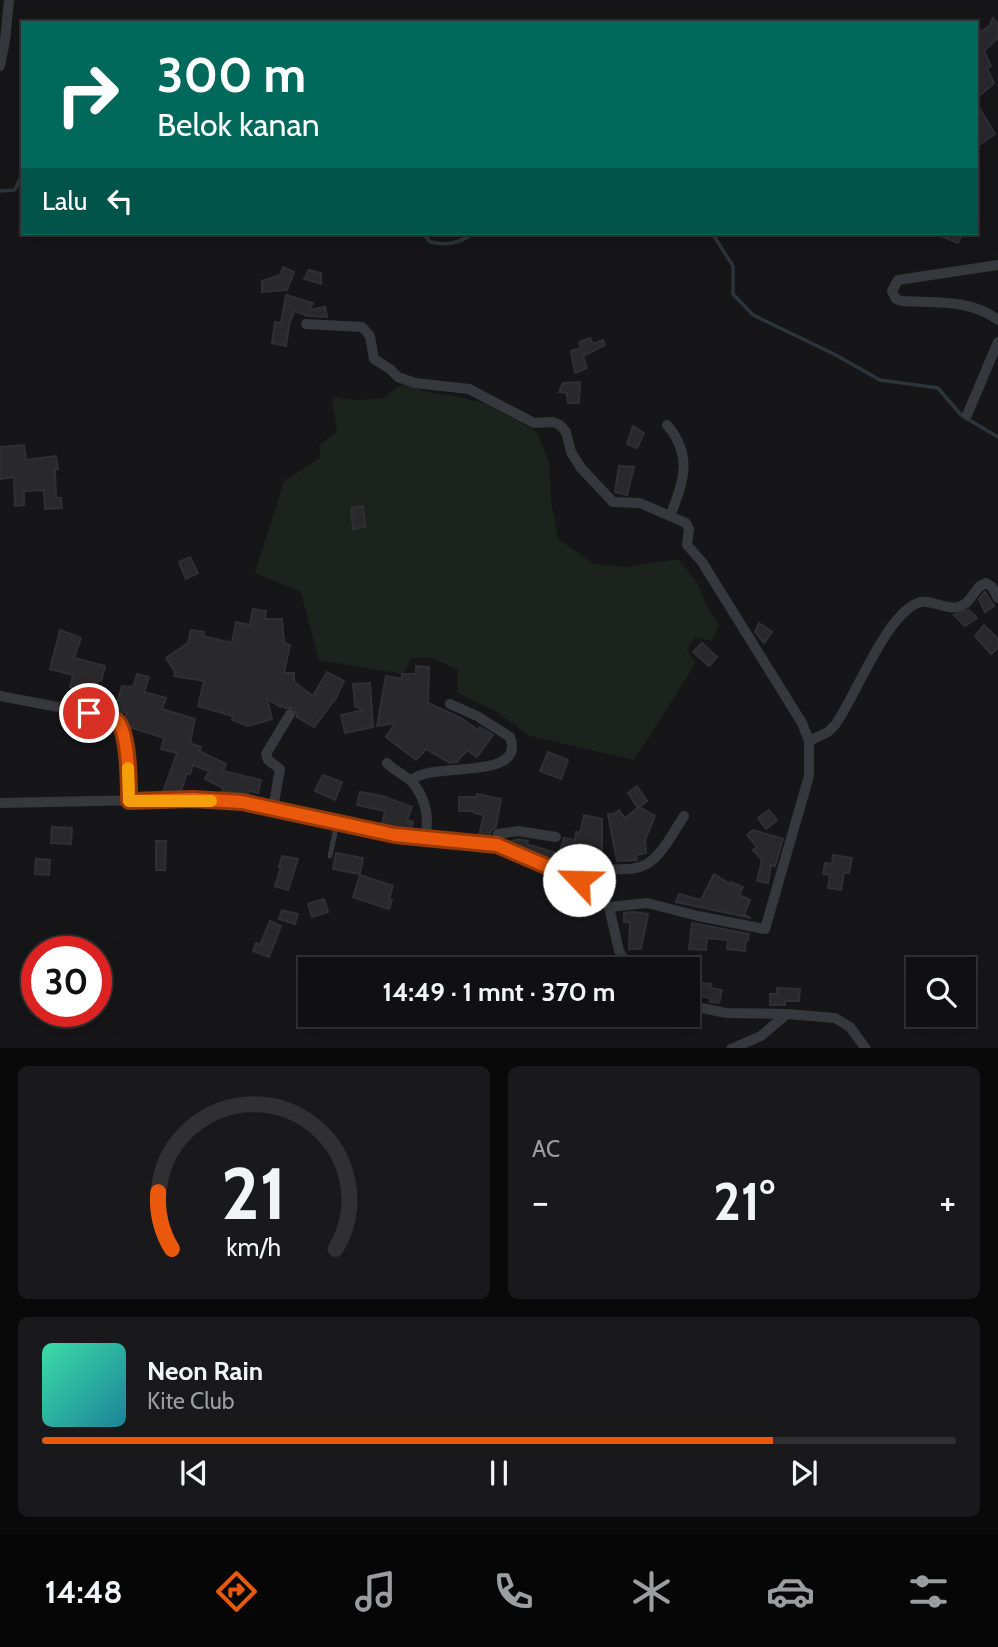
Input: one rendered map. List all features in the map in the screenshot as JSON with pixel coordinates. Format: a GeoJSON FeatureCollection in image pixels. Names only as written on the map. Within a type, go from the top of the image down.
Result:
{"type":"FeatureCollection","features":[{"type":"Feature","properties":{"kind":"street"},"geometry":{"type":"LineString","coordinates":[[0,66],[9,0]]}},
{"type":"Feature","properties":{"kind":"street"},"geometry":{"type":"LineString","coordinates":[[998,265],[898,280],[892,291],[896,299],[902,301],[964,304],[998,320]]}},
{"type":"Feature","properties":{"kind":"street"},"geometry":{"type":"LineString","coordinates":[[306,324],[362,327],[370,336],[374,359],[398,377],[415,383],[469,390],[534,422],[553,422],[560,425],[566,432],[571,452],[581,468],[612,502],[640,503],[688,525],[687,545],[702,562],[802,723],[809,741],[809,776],[765,929],[698,916],[657,904],[609,907]]}},
{"type":"Feature","properties":{"kind":"street"},"geometry":{"type":"LineString","coordinates":[[967,415],[998,342]]}},
{"type":"Feature","properties":{"kind":"street"},"geometry":{"type":"LineString","coordinates":[[667,425],[680,443],[684,466],[670,516]]}},
{"type":"Feature","properties":{"kind":"street"},"geometry":{"type":"LineString","coordinates":[[809,741],[828,732],[835,724],[888,630],[916,605],[924,602],[944,607],[960,607],[979,586],[986,583],[992,587],[998,598]]}},
{"type":"Feature","properties":{"kind":"street"},"geometry":{"type":"LineString","coordinates":[[0,696],[117,721],[123,733],[129,801]]}},
{"type":"Feature","properties":{"kind":"street"},"geometry":{"type":"LineString","coordinates":[[411,781],[426,772],[495,766],[509,755],[512,743],[510,737],[477,716],[450,704]]}},
{"type":"Feature","properties":{"kind":"street"},"geometry":{"type":"LineString","coordinates":[[273,808],[280,771],[278,765],[268,760],[266,754],[290,714]]}},
{"type":"Feature","properties":{"kind":"street"},"geometry":{"type":"LineString","coordinates":[[387,763],[411,781],[425,803],[428,825],[425,839]]}},
{"type":"Feature","properties":{"kind":"street"},"geometry":{"type":"LineString","coordinates":[[0,803],[193,799],[242,802],[395,835],[497,845],[592,887],[609,907],[622,957]]}},
{"type":"Feature","properties":{"kind":"street"},"geometry":{"type":"LineString","coordinates":[[579,880],[596,870],[641,867],[649,863],[684,816]]}},
{"type":"Feature","properties":{"kind":"street"},"geometry":{"type":"LineString","coordinates":[[497,845],[497,835],[508,831],[556,837]]}},
{"type":"Feature","properties":{"kind":"street"},"geometry":{"type":"LineString","coordinates":[[700,1008],[726,1013],[820,1016],[842,1021],[866,1048]]}},
{"type":"Feature","properties":{"kind":"street"},"geometry":{"type":"LineString","coordinates":[[731,1048],[761,1036],[787,1014]]}},
{"type":"Feature","properties":{"kind":"lane"},"geometry":{"type":"LineString","coordinates":[[330,856],[337,824]]}},
{"type":"Feature","properties":{"kind":"shaded area"},"geometry":{"type":"Polygon","coordinates":[[[403,384],[427,392],[488,404],[537,432],[549,462],[551,500],[558,539],[594,564],[626,567],[679,559],[697,583],[708,609],[719,624],[712,641],[695,637],[687,650],[696,663],[634,760],[530,736],[495,711],[458,693],[458,670],[432,658],[411,658],[403,674],[319,660],[301,592],[255,573],[284,481],[320,458],[319,445],[337,432],[332,397],[360,400],[383,398],[403,384]]]}},
{"type":"Feature","properties":{"kind":"building"},"geometry":{"type":"Polygon","coordinates":[[[993,18],[998,24],[998,38],[984,51],[991,66],[987,68],[994,83],[978,97],[978,34],[989,26],[993,18]]]}},
{"type":"Feature","properties":{"kind":"building"},"geometry":{"type":"Polygon","coordinates":[[[978,105],[995,134],[978,146],[978,105]]]}},
{"type":"Feature","properties":{"kind":"building"},"geometry":{"type":"Polygon","coordinates":[[[938,235],[962,235],[958,243],[938,235]]]}},
{"type":"Feature","properties":{"kind":"building"},"geometry":{"type":"Polygon","coordinates":[[[283,267],[294,272],[287,290],[262,292],[262,281],[280,275],[283,267]]]}},
{"type":"Feature","properties":{"kind":"building"},"geometry":{"type":"Polygon","coordinates":[[[309,270],[321,273],[321,284],[304,279],[309,270]]]}},
{"type":"Feature","properties":{"kind":"building"},"geometry":{"type":"Polygon","coordinates":[[[286,295],[313,303],[309,310],[325,307],[327,317],[308,316],[294,311],[286,346],[272,343],[275,322],[281,323],[286,295]]]}},
{"type":"Feature","properties":{"kind":"building"},"geometry":{"type":"Polygon","coordinates":[[[590,338],[593,344],[603,340],[605,345],[583,356],[587,368],[575,373],[571,351],[581,348],[579,342],[590,338]]]}},
{"type":"Feature","properties":{"kind":"building"},"geometry":{"type":"Polygon","coordinates":[[[580,382],[579,403],[568,403],[567,393],[559,392],[563,383],[580,382]]]}},
{"type":"Feature","properties":{"kind":"building"},"geometry":{"type":"Polygon","coordinates":[[[633,426],[644,433],[637,448],[627,444],[633,426]]]}},
{"type":"Feature","properties":{"kind":"building"},"geometry":{"type":"Polygon","coordinates":[[[24,445],[26,460],[56,456],[56,498],[61,498],[62,508],[45,509],[44,490],[24,491],[24,505],[15,506],[14,477],[0,479],[0,447],[24,445]]]}},
{"type":"Feature","properties":{"kind":"building"},"geometry":{"type":"Polygon","coordinates":[[[619,466],[634,467],[627,495],[615,492],[619,466]]]}},
{"type":"Feature","properties":{"kind":"building"},"geometry":{"type":"Polygon","coordinates":[[[363,506],[365,527],[353,529],[351,508],[363,506]]]}},
{"type":"Feature","properties":{"kind":"building"},"geometry":{"type":"Polygon","coordinates":[[[190,557],[198,573],[186,579],[179,562],[190,557]]]}},
{"type":"Feature","properties":{"kind":"building"},"geometry":{"type":"Polygon","coordinates":[[[985,592],[994,606],[985,612],[979,599],[985,592]]]}},
{"type":"Feature","properties":{"kind":"building"},"geometry":{"type":"Polygon","coordinates":[[[253,609],[266,611],[265,619],[282,619],[284,643],[290,645],[284,673],[294,673],[294,682],[313,696],[327,672],[344,681],[336,698],[314,727],[297,717],[295,708],[281,707],[267,699],[272,719],[248,726],[232,720],[233,716],[198,706],[204,681],[174,676],[175,672],[166,658],[188,643],[191,630],[232,643],[236,622],[250,625],[253,609]]]}},
{"type":"Feature","properties":{"kind":"building"},"geometry":{"type":"Polygon","coordinates":[[[969,610],[977,618],[965,626],[954,615],[969,610]]]}},
{"type":"Feature","properties":{"kind":"building"},"geometry":{"type":"Polygon","coordinates":[[[759,623],[772,632],[764,643],[755,632],[759,623]]]}},
{"type":"Feature","properties":{"kind":"building"},"geometry":{"type":"Polygon","coordinates":[[[984,625],[998,639],[998,648],[991,654],[975,636],[984,625]]]}},
{"type":"Feature","properties":{"kind":"building"},"geometry":{"type":"Polygon","coordinates":[[[60,630],[81,638],[74,658],[105,666],[101,681],[98,680],[93,706],[70,701],[73,675],[50,669],[60,630]]]}},
{"type":"Feature","properties":{"kind":"building"},"geometry":{"type":"Polygon","coordinates":[[[702,643],[717,657],[709,666],[693,652],[702,643]]]}},
{"type":"Feature","properties":{"kind":"building"},"geometry":{"type":"Polygon","coordinates":[[[416,666],[429,667],[428,703],[461,718],[478,730],[480,727],[493,735],[477,757],[467,750],[457,762],[450,763],[426,749],[416,760],[386,737],[395,723],[377,726],[386,676],[402,679],[402,674],[416,674],[416,666]]]}},
{"type":"Feature","properties":{"kind":"building"},"geometry":{"type":"Polygon","coordinates":[[[137,674],[149,677],[144,692],[166,698],[162,709],[195,719],[190,743],[201,747],[199,751],[226,764],[223,771],[261,780],[258,793],[222,791],[223,788],[205,779],[209,771],[193,765],[181,791],[163,792],[177,753],[161,749],[164,738],[129,727],[125,719],[127,713],[115,709],[122,686],[133,687],[137,674]]]}},
{"type":"Feature","properties":{"kind":"building"},"geometry":{"type":"Polygon","coordinates":[[[370,683],[373,727],[345,733],[341,715],[364,710],[355,706],[353,684],[370,683]]]}},
{"type":"Feature","properties":{"kind":"building"},"geometry":{"type":"Polygon","coordinates":[[[548,752],[568,760],[561,779],[540,771],[548,752]]]}},
{"type":"Feature","properties":{"kind":"building"},"geometry":{"type":"Polygon","coordinates":[[[323,775],[342,782],[335,800],[315,791],[323,775]]]}},
{"type":"Feature","properties":{"kind":"building"},"geometry":{"type":"Polygon","coordinates":[[[637,786],[647,801],[638,808],[628,793],[637,786]]]}},
{"type":"Feature","properties":{"kind":"building"},"geometry":{"type":"Polygon","coordinates":[[[360,792],[382,796],[412,807],[407,820],[413,822],[411,829],[382,824],[385,811],[357,805],[360,792]]]}},
{"type":"Feature","properties":{"kind":"building"},"geometry":{"type":"Polygon","coordinates":[[[477,794],[501,799],[496,827],[490,836],[479,835],[484,815],[474,811],[459,811],[459,797],[477,797],[477,794]]]}},
{"type":"Feature","properties":{"kind":"building"},"geometry":{"type":"Polygon","coordinates":[[[639,807],[655,816],[645,840],[646,853],[636,855],[637,860],[617,861],[608,814],[619,810],[625,818],[639,807]]]}},
{"type":"Feature","properties":{"kind":"building"},"geometry":{"type":"Polygon","coordinates":[[[769,810],[777,820],[766,829],[758,818],[769,810]]]}},
{"type":"Feature","properties":{"kind":"building"},"geometry":{"type":"Polygon","coordinates":[[[584,815],[602,819],[602,862],[577,872],[509,842],[518,839],[528,841],[527,844],[559,854],[564,838],[575,840],[576,832],[580,833],[584,815]]]}},
{"type":"Feature","properties":{"kind":"building"},"geometry":{"type":"Polygon","coordinates":[[[52,827],[72,828],[71,844],[51,843],[52,827]]]}},
{"type":"Feature","properties":{"kind":"building"},"geometry":{"type":"Polygon","coordinates":[[[753,830],[783,839],[775,866],[771,865],[768,883],[757,881],[762,860],[753,850],[757,847],[747,835],[753,830]]]}},
{"type":"Feature","properties":{"kind":"building"},"geometry":{"type":"Polygon","coordinates":[[[156,841],[166,841],[165,870],[156,870],[156,841]]]}},
{"type":"Feature","properties":{"kind":"building"},"geometry":{"type":"Polygon","coordinates":[[[336,853],[363,858],[360,874],[333,869],[336,853]]]}},
{"type":"Feature","properties":{"kind":"building"},"geometry":{"type":"Polygon","coordinates":[[[833,855],[852,858],[849,873],[844,872],[841,890],[828,888],[830,875],[823,874],[825,863],[832,864],[833,855]]]}},
{"type":"Feature","properties":{"kind":"building"},"geometry":{"type":"Polygon","coordinates":[[[282,856],[298,859],[288,890],[275,886],[282,856]]]}},
{"type":"Feature","properties":{"kind":"building"},"geometry":{"type":"Polygon","coordinates":[[[36,859],[50,860],[49,875],[35,874],[36,859]]]}},
{"type":"Feature","properties":{"kind":"building"},"geometry":{"type":"Polygon","coordinates":[[[714,874],[730,884],[731,882],[743,887],[739,895],[750,900],[744,914],[751,918],[676,902],[679,894],[701,900],[714,874]]]}},
{"type":"Feature","properties":{"kind":"building"},"geometry":{"type":"Polygon","coordinates":[[[360,875],[393,886],[389,909],[353,897],[360,875]]]}},
{"type":"Feature","properties":{"kind":"building"},"geometry":{"type":"Polygon","coordinates":[[[324,899],[328,912],[312,917],[308,904],[324,899]]]}},
{"type":"Feature","properties":{"kind":"building"},"geometry":{"type":"Polygon","coordinates":[[[282,910],[298,914],[295,924],[279,919],[282,910]]]}},
{"type":"Feature","properties":{"kind":"building"},"geometry":{"type":"Polygon","coordinates":[[[624,913],[648,914],[641,949],[629,949],[630,923],[624,922],[624,913]]]}},
{"type":"Feature","properties":{"kind":"building"},"geometry":{"type":"Polygon","coordinates":[[[270,921],[281,926],[269,957],[253,951],[256,943],[260,945],[270,921]]]}},
{"type":"Feature","properties":{"kind":"building"},"geometry":{"type":"Polygon","coordinates":[[[692,923],[749,934],[745,951],[727,949],[728,940],[707,938],[706,950],[689,949],[692,923]]]}},
{"type":"Feature","properties":{"kind":"building"},"geometry":{"type":"Polygon","coordinates":[[[700,983],[711,984],[710,988],[722,990],[719,1003],[710,1002],[711,998],[700,996],[700,983]]]}},
{"type":"Feature","properties":{"kind":"building"},"geometry":{"type":"Polygon","coordinates":[[[777,988],[800,989],[799,1001],[770,1005],[770,994],[777,994],[777,988]]]}},
{"type":"Feature","properties":{"kind":"waterway"},"geometry":{"type":"LineString","coordinates":[[0,191],[15,190],[21,176]]}},
{"type":"Feature","properties":{"kind":"waterway"},"geometry":{"type":"LineString","coordinates":[[425,235],[430,242],[442,244],[453,243],[471,235]]}},
{"type":"Feature","properties":{"kind":"waterway"},"geometry":{"type":"LineString","coordinates":[[713,235],[733,266],[733,294],[753,315],[834,354],[880,380],[938,388],[961,415],[998,437]]}},
{"type":"Feature","properties":{"kind":"slow traffic"},"geometry":{"type":"LineString","coordinates":[[128,768],[129,801],[211,801]]}},
{"type":"Feature","properties":{"kind":"route"},"geometry":{"type":"LineString","coordinates":[[89,713],[114,719],[121,727],[128,770],[129,801],[193,799],[242,802],[395,835],[497,845],[579,880]]}}]}
